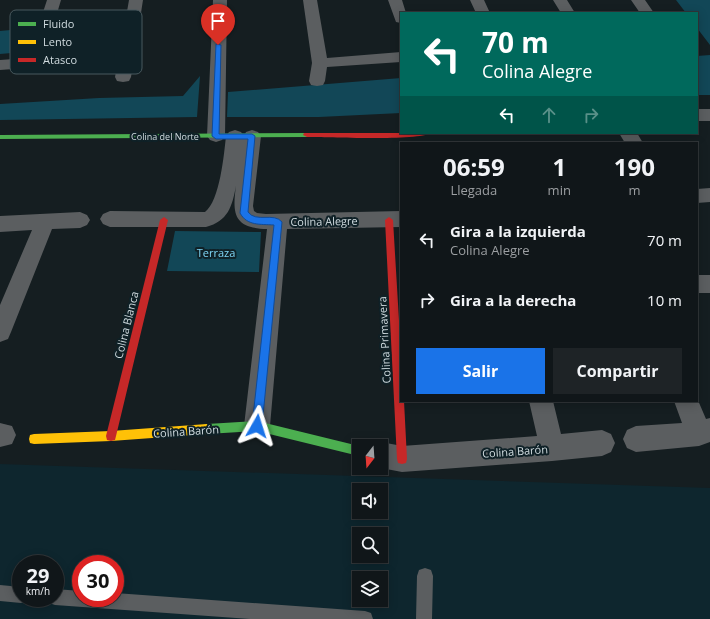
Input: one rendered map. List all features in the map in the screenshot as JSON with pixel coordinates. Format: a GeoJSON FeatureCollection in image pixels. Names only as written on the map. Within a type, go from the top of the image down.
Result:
{"type":"FeatureCollection","features":[{"type":"Feature","properties":{"kind":"street"},"geometry":{"type":"LineString","coordinates":[[51,10],[54,0]]}},
{"type":"Feature","properties":{"kind":"street"},"geometry":{"type":"LineString","coordinates":[[134,10],[136,0]]}},
{"type":"Feature","properties":{"kind":"street"},"geometry":{"type":"LineString","coordinates":[[216,136],[220,0]]}},
{"type":"Feature","properties":{"kind":"street"},"geometry":{"type":"LineString","coordinates":[[310,0],[320,63],[317,81]]}},
{"type":"Feature","properties":{"kind":"street"},"geometry":{"type":"LineString","coordinates":[[395,0],[400,16]]}},
{"type":"Feature","properties":{"kind":"street"},"geometry":{"type":"LineString","coordinates":[[478,0],[483,12]]}},
{"type":"Feature","properties":{"kind":"street"},"geometry":{"type":"LineString","coordinates":[[560,0],[567,12]]}},
{"type":"Feature","properties":{"kind":"street"},"geometry":{"type":"LineString","coordinates":[[638,0],[646,12]]}},
{"type":"Feature","properties":{"kind":"street"},"geometry":{"type":"LineString","coordinates":[[320,63],[400,58]]}},
{"type":"Feature","properties":{"kind":"street"},"geometry":{"type":"LineString","coordinates":[[0,65],[10,64]]}},
{"type":"Feature","properties":{"kind":"street"},"geometry":{"type":"LineString","coordinates":[[698,115],[710,114]]}},
{"type":"Feature","properties":{"kind":"street","name":"Colina del Norte"},"geometry":{"type":"LineString","coordinates":[[0,137],[400,133]]}},
{"type":"Feature","properties":{"kind":"street"},"geometry":{"type":"LineString","coordinates":[[110,219],[199,220],[211,218],[220,207],[234,153],[243,136]]}},
{"type":"Feature","properties":{"kind":"street","name":"Colina Alegre"},"geometry":{"type":"LineString","coordinates":[[243,136],[244,213],[247,218],[259,221],[278,222],[395,220]]}},
{"type":"Feature","properties":{"kind":"street"},"geometry":{"type":"LineString","coordinates":[[698,196],[710,195]]}},
{"type":"Feature","properties":{"kind":"street"},"geometry":{"type":"LineString","coordinates":[[0,224],[80,220]]}},
{"type":"Feature","properties":{"kind":"street","name":"Colina Blanca"},"geometry":{"type":"LineString","coordinates":[[110,436],[164,220]]}},
{"type":"Feature","properties":{"kind":"street","name":"Colina Primavera"},"geometry":{"type":"LineString","coordinates":[[392,457],[395,220]]}},
{"type":"Feature","properties":{"kind":"street"},"geometry":{"type":"LineString","coordinates":[[0,332],[45,222]]}},
{"type":"Feature","properties":{"kind":"street"},"geometry":{"type":"LineString","coordinates":[[257,426],[278,222]]}},
{"type":"Feature","properties":{"kind":"street"},"geometry":{"type":"LineString","coordinates":[[698,284],[710,284]]}},
{"type":"Feature","properties":{"kind":"street"},"geometry":{"type":"LineString","coordinates":[[542,402],[552,448]]}},
{"type":"Feature","properties":{"kind":"street"},"geometry":{"type":"LineString","coordinates":[[636,439],[704,432],[687,402]]}},
{"type":"Feature","properties":{"kind":"street","name":"Colina Barón"},"geometry":{"type":"LineString","coordinates":[[34,439],[110,436],[257,426],[352,449]]}},
{"type":"Feature","properties":{"kind":"street","name":"Colina Barón"},"geometry":{"type":"LineString","coordinates":[[392,457],[552,448],[602,443]]}},
{"type":"Feature","properties":{"kind":"lane"},"geometry":{"type":"LineString","coordinates":[[424,619],[425,576]]}},
{"type":"Feature","properties":{"kind":"lane"},"geometry":{"type":"LineString","coordinates":[[0,593],[12,594]]}},
{"type":"Feature","properties":{"kind":"lane"},"geometry":{"type":"LineString","coordinates":[[64,598],[365,619]]}},
{"type":"Feature","properties":{"kind":"shaded area"},"geometry":{"type":"Polygon","coordinates":[[[0,464],[710,488],[710,619],[0,619],[0,464]]]}},
{"type":"Feature","properties":{"kind":"green space"},"geometry":{"type":"Polygon","coordinates":[[[676,0],[710,0],[710,45],[698,29],[698,12],[685,12],[676,0]]]}},
{"type":"Feature","properties":{"kind":"green space"},"geometry":{"type":"Polygon","coordinates":[[[10,30],[10,53],[0,54],[0,31],[10,30]]]}},
{"type":"Feature","properties":{"kind":"green space"},"geometry":{"type":"Polygon","coordinates":[[[710,55],[710,95],[698,95],[698,56],[710,55]]]}},
{"type":"Feature","properties":{"kind":"green space"},"geometry":{"type":"Polygon","coordinates":[[[200,76],[197,117],[0,120],[0,104],[99,98],[183,96],[200,76]]]}},
{"type":"Feature","properties":{"kind":"green space"},"geometry":{"type":"Polygon","coordinates":[[[400,78],[400,113],[319,117],[227,117],[228,92],[400,78]]]}},
{"type":"Feature","properties":{"kind":"green space","name":"Terraza"},"geometry":{"type":"Polygon","coordinates":[[[175,231],[261,232],[259,272],[167,271],[175,231]]]}},
{"type":"Feature","properties":{"kind":"traffic: fast"},"geometry":{"type":"LineString","coordinates":[[0,137],[307,135]]}},
{"type":"Feature","properties":{"kind":"traffic: fast"},"geometry":{"type":"LineString","coordinates":[[207,429],[257,426],[352,449]]}},
{"type":"Feature","properties":{"kind":"traffic: slow"},"geometry":{"type":"LineString","coordinates":[[34,439],[111,436],[207,429]]}},
{"type":"Feature","properties":{"kind":"traffic: jam"},"geometry":{"type":"LineString","coordinates":[[307,135],[415,134]]}},
{"type":"Feature","properties":{"kind":"traffic: jam"},"geometry":{"type":"LineString","coordinates":[[111,436],[164,220]]}},
{"type":"Feature","properties":{"kind":"traffic: jam"},"geometry":{"type":"LineString","coordinates":[[389,220],[402,459]]}},
{"type":"Feature","properties":{"kind":"route"},"geometry":{"type":"LineString","coordinates":[[218,45],[216,136],[252,136],[246,180],[244,213],[247,218],[252,220],[278,222],[257,426]]}}]}
